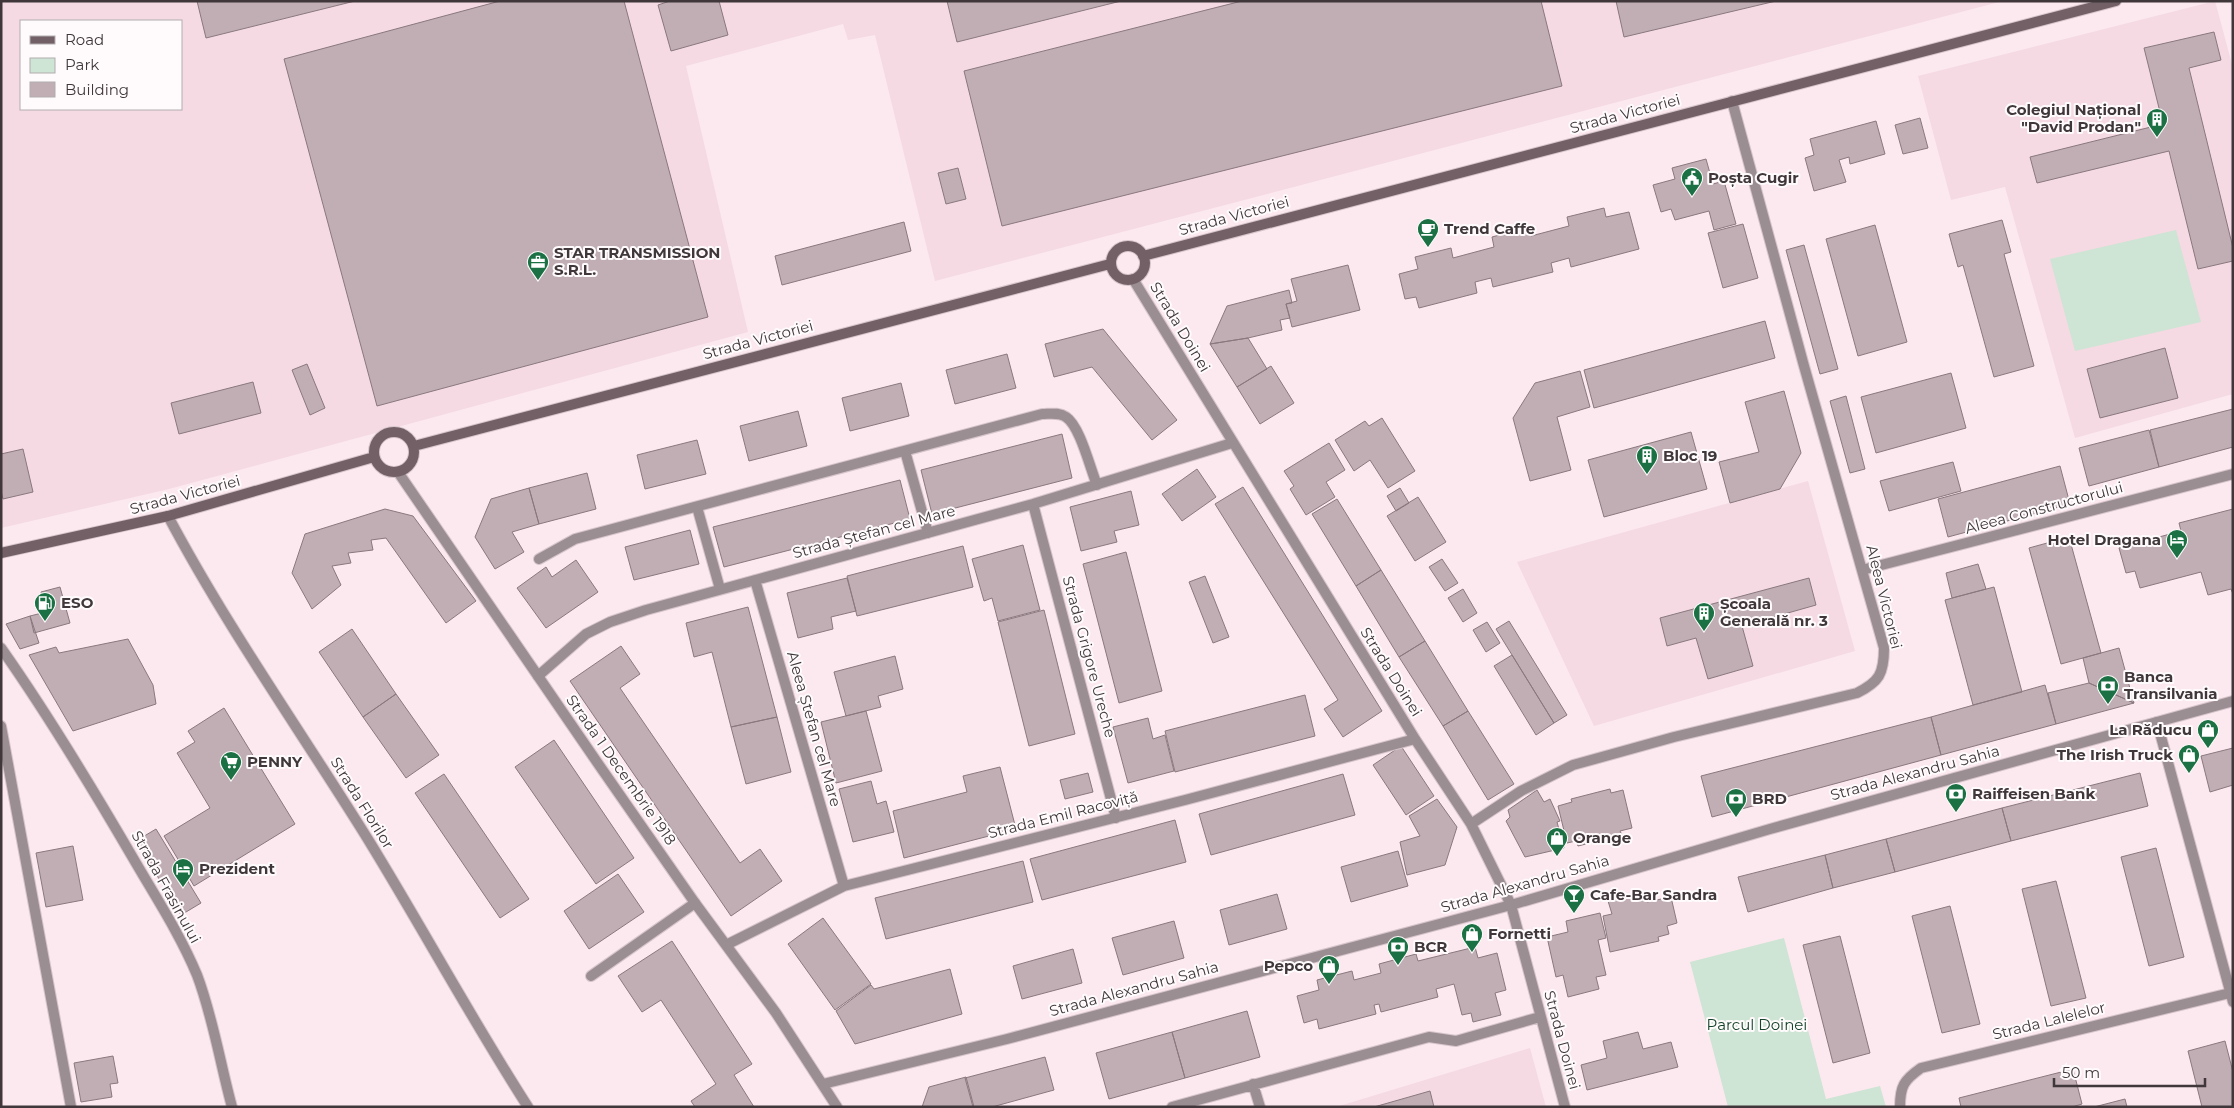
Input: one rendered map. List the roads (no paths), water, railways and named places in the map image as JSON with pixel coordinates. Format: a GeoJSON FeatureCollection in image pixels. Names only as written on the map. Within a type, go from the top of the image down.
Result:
{"type":"FeatureCollection","features":[{"type":"Feature","properties":{"kind":"main road","name":"Strada Victoriei"},"geometry":{"type":"LineString","coordinates":[[1143,256],[2116,1]]}},
{"type":"Feature","properties":{"kind":"main road"},"geometry":{"type":"LineString","coordinates":[[1123,246],[1135,248],[1143,256],[1144,267],[1142,272],[1133,280],[1118,277],[1112,270],[1110,264],[1114,253],[1123,246]]}},
{"type":"Feature","properties":{"kind":"main road","name":"Strada Victoriei"},"geometry":{"type":"LineString","coordinates":[[414,446],[1110,264]]}},
{"type":"Feature","properties":{"kind":"main road"},"geometry":{"type":"LineString","coordinates":[[394,431],[406,436],[414,446],[410,465],[398,472],[392,472],[381,467],[374,457],[373,451],[378,440],[388,432],[394,431]]}},
{"type":"Feature","properties":{"kind":"main road","name":"Strada Victoriei"},"geometry":{"type":"LineString","coordinates":[[1,553],[168,516],[374,457]]}},
{"type":"Feature","properties":{"kind":"street","name":"Aleea Victoriei"},"geometry":{"type":"LineString","coordinates":[[1471,824],[1521,790],[1573,765],[1674,737],[1856,693],[1873,684],[1884,667],[1884,648],[1804,366],[1732,101]]}},
{"type":"Feature","properties":{"kind":"street","name":"Strada Doinei"},"geometry":{"type":"LineString","coordinates":[[1133,280],[1415,739],[1471,824],[1511,905],[1564,1107]]}},
{"type":"Feature","properties":{"kind":"street"},"geometry":{"type":"LineString","coordinates":[[539,559],[576,539],[1042,414],[1059,414],[1066,417],[1074,425],[1097,485]]}},
{"type":"Feature","properties":{"kind":"street","name":"Strada Ștefan cel Mare"},"geometry":{"type":"LineString","coordinates":[[538,676],[586,634],[610,622],[1033,504],[1232,442]]}},
{"type":"Feature","properties":{"kind":"street"},"geometry":{"type":"LineString","coordinates":[[905,451],[928,532]]}},
{"type":"Feature","properties":{"kind":"street","name":"Strada 1 Decembrie 1918"},"geometry":{"type":"LineString","coordinates":[[398,472],[696,903],[728,944],[776,1012],[838,1107]]}},
{"type":"Feature","properties":{"kind":"street","name":"Aleea Constructorului"},"geometry":{"type":"LineString","coordinates":[[1862,570],[2000,536],[2233,474]]}},
{"type":"Feature","properties":{"kind":"street","name":"Strada Grigore Ureche"},"geometry":{"type":"LineString","coordinates":[[1033,504],[1116,818]]}},
{"type":"Feature","properties":{"kind":"street"},"geometry":{"type":"LineString","coordinates":[[696,507],[720,590]]}},
{"type":"Feature","properties":{"kind":"street","name":"Strada Florilor"},"geometry":{"type":"LineString","coordinates":[[168,516],[195,568],[369,842],[528,1107]]}},
{"type":"Feature","properties":{"kind":"street","name":"Aleea Ștefan cel Mare"},"geometry":{"type":"LineString","coordinates":[[755,580],[844,886]]}},
{"type":"Feature","properties":{"kind":"street","name":"Strada Frasinului"},"geometry":{"type":"LineString","coordinates":[[1,648],[30,688],[87,779],[174,930],[196,974],[208,1008],[232,1107]]}},
{"type":"Feature","properties":{"kind":"street","name":"Strada Alexandru Sahia"},"geometry":{"type":"LineString","coordinates":[[823,1084],[1007,1038],[1511,905],[1770,829],[2233,701]]}},
{"type":"Feature","properties":{"kind":"street"},"geometry":{"type":"LineString","coordinates":[[2157,722],[2232,998]]}},
{"type":"Feature","properties":{"kind":"street"},"geometry":{"type":"LineString","coordinates":[[1,726],[71,1107]]}},
{"type":"Feature","properties":{"kind":"street","name":"Strada Emil Racoviță"},"geometry":{"type":"LineString","coordinates":[[728,944],[844,886],[1116,818],[1415,739]]}},
{"type":"Feature","properties":{"kind":"street"},"geometry":{"type":"LineString","coordinates":[[591,976],[696,903]]}},
{"type":"Feature","properties":{"kind":"street","name":"Strada Lalelelor"},"geometry":{"type":"LineString","coordinates":[[1900,1107],[1900,1090],[1909,1077],[1921,1068],[2232,998]]}},
{"type":"Feature","properties":{"kind":"street"},"geometry":{"type":"LineString","coordinates":[[1172,1107],[1429,1037],[1456,1041],[1540,1017]]}},
{"type":"Feature","properties":{"kind":"street"},"geometry":{"type":"LineString","coordinates":[[1254,1084],[1260,1107]]}},
{"type":"Feature","properties":{"kind":"place","name":"Colegiul Național \"David Prodan\""},"geometry":{"type":"Point","coordinates":[2157,138]}},
{"type":"Feature","properties":{"kind":"place","name":"Poșta Cugir"},"geometry":{"type":"Point","coordinates":[1692,197]}},
{"type":"Feature","properties":{"kind":"place","name":"Trend Caffe"},"geometry":{"type":"Point","coordinates":[1428,248]}},
{"type":"Feature","properties":{"kind":"place","name":"STAR TRANSMISSION S.R.L."},"geometry":{"type":"Point","coordinates":[538,281]}},
{"type":"Feature","properties":{"kind":"place","name":"Bloc 19"},"geometry":{"type":"Point","coordinates":[1647,475]}},
{"type":"Feature","properties":{"kind":"place","name":"Hotel Dragana"},"geometry":{"type":"Point","coordinates":[2177,559]}},
{"type":"Feature","properties":{"kind":"place","name":"ESO"},"geometry":{"type":"Point","coordinates":[45,622]}},
{"type":"Feature","properties":{"kind":"place","name":"Școala Generală nr. 3"},"geometry":{"type":"Point","coordinates":[1704,632]}},
{"type":"Feature","properties":{"kind":"place","name":"Banca Transilvania"},"geometry":{"type":"Point","coordinates":[2108,705]}},
{"type":"Feature","properties":{"kind":"place","name":"La Răducu"},"geometry":{"type":"Point","coordinates":[2208,749]}},
{"type":"Feature","properties":{"kind":"place","name":"The Irish Truck"},"geometry":{"type":"Point","coordinates":[2189,774]}},
{"type":"Feature","properties":{"kind":"place","name":"PENNY"},"geometry":{"type":"Point","coordinates":[231,781]}},
{"type":"Feature","properties":{"kind":"place","name":"Raiffeisen Bank"},"geometry":{"type":"Point","coordinates":[1956,813]}},
{"type":"Feature","properties":{"kind":"place","name":"BRD"},"geometry":{"type":"Point","coordinates":[1736,818]}},
{"type":"Feature","properties":{"kind":"place","name":"Orange"},"geometry":{"type":"Point","coordinates":[1557,857]}},
{"type":"Feature","properties":{"kind":"place","name":"Prezident"},"geometry":{"type":"Point","coordinates":[183,888]}},
{"type":"Feature","properties":{"kind":"place","name":"Cafe-Bar Sandra"},"geometry":{"type":"Point","coordinates":[1574,914]}},
{"type":"Feature","properties":{"kind":"place","name":"Fornetti"},"geometry":{"type":"Point","coordinates":[1472,953]}},
{"type":"Feature","properties":{"kind":"place","name":"BCR"},"geometry":{"type":"Point","coordinates":[1398,966]}},
{"type":"Feature","properties":{"kind":"place","name":"Pepco"},"geometry":{"type":"Point","coordinates":[1329,985]}},
{"type":"Feature","properties":{"kind":"park label","name":"Parcul Doinei"},"geometry":{"type":"Point","coordinates":[1757,1025]}}]}
